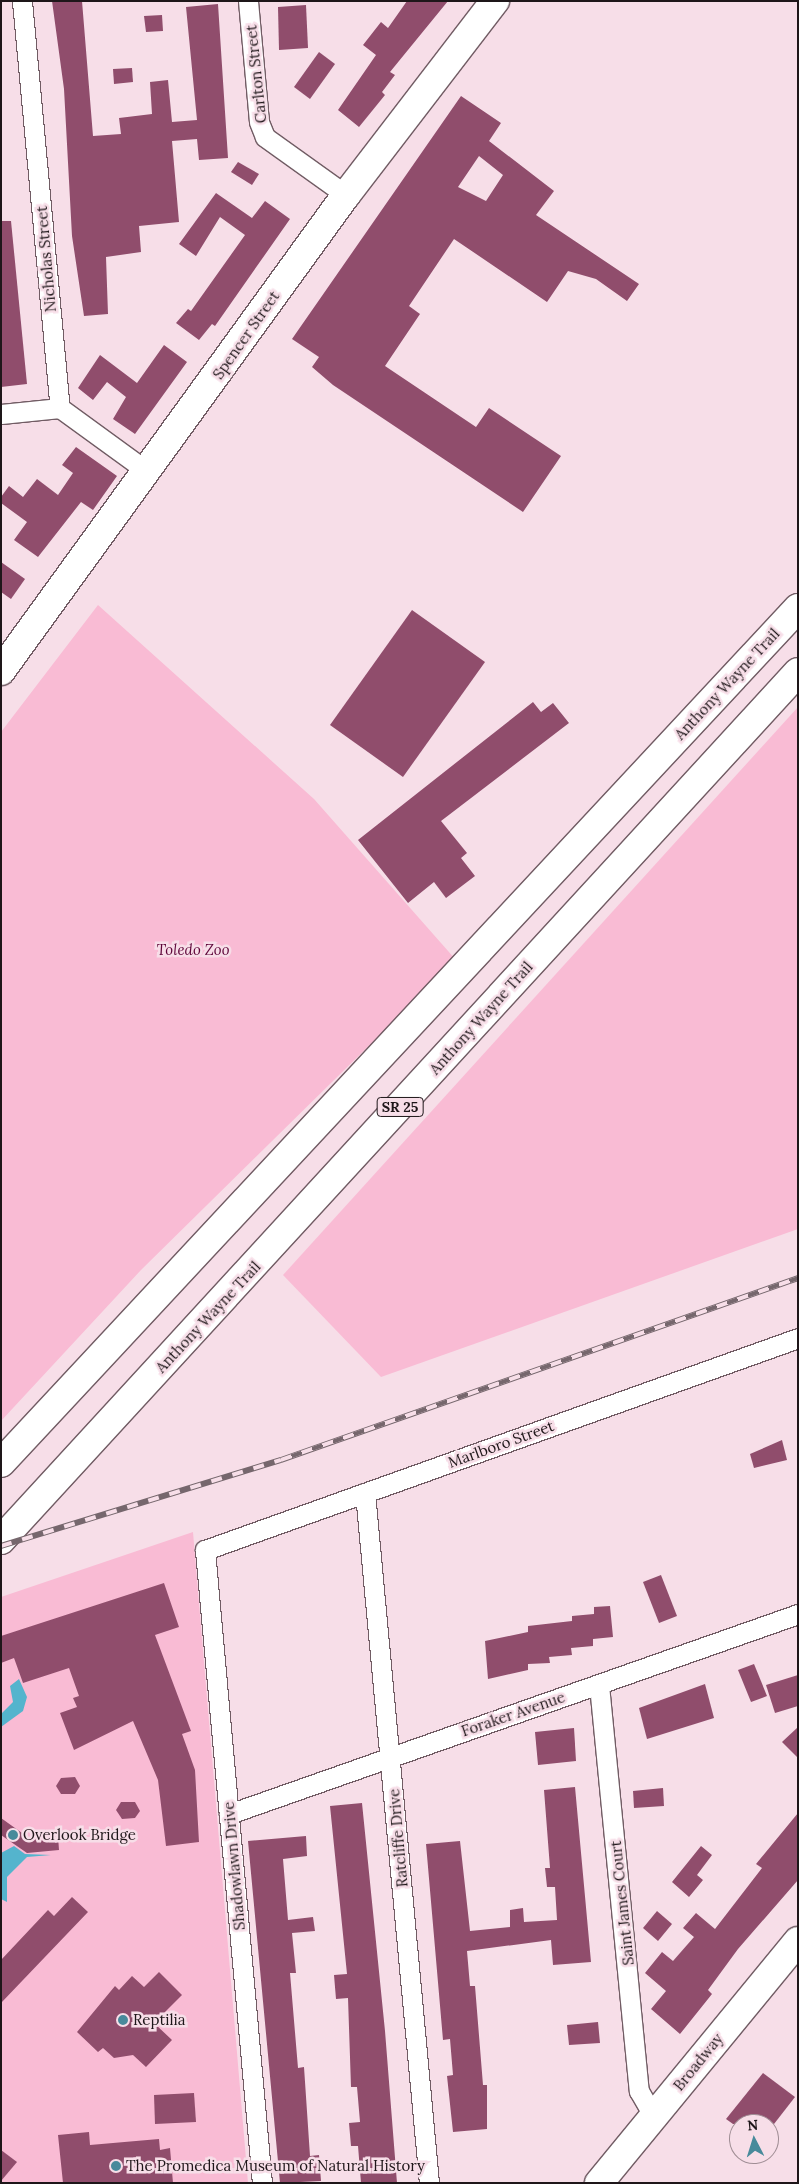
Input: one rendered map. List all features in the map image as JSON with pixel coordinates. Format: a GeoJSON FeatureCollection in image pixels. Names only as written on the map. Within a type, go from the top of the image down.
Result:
{"type":"FeatureCollection","features":[{"type":"Feature","properties":{"kind":"main road","name":"Spencer Street"},"geometry":{"type":"LineString","coordinates":[[1,671],[148,472],[346,195],[495,1]]}},
{"type":"Feature","properties":{"kind":"main road","name":"Anthony Wayne Trail"},"geometry":{"type":"LineString","coordinates":[[1,1463],[798,608]]}},
{"type":"Feature","properties":{"kind":"main road","name":"Anthony Wayne Trail"},"geometry":{"type":"LineString","coordinates":[[1,1540],[798,672]]}},
{"type":"Feature","properties":{"kind":"main road","name":"Broadway"},"geometry":{"type":"LineString","coordinates":[[599,2183],[798,1941]]}},
{"type":"Feature","properties":{"kind":"street","name":"Nicholas Street"},"geometry":{"type":"LineString","coordinates":[[22,1],[60,408]]}},
{"type":"Feature","properties":{"kind":"street","name":"Carlton Street"},"geometry":{"type":"LineString","coordinates":[[248,1],[259,122],[264,138],[346,195]]}},
{"type":"Feature","properties":{"kind":"street"},"geometry":{"type":"LineString","coordinates":[[1,414],[60,408],[148,472]]}},
{"type":"Feature","properties":{"kind":"street","name":"Marlboro Street"},"geometry":{"type":"LineString","coordinates":[[205,1550],[798,1338]]}},
{"type":"Feature","properties":{"kind":"street","name":"Ratcliffe Drive"},"geometry":{"type":"LineString","coordinates":[[365,1493],[391,1756],[429,2183]]}},
{"type":"Feature","properties":{"kind":"street","name":"Shadowlawn Drive"},"geometry":{"type":"LineString","coordinates":[[205,1550],[262,2183]]}},
{"type":"Feature","properties":{"kind":"street","name":"Foraker Avenue"},"geometry":{"type":"LineString","coordinates":[[229,1814],[391,1756],[599,1686],[798,1614]]}},
{"type":"Feature","properties":{"kind":"street","name":"Saint James Court"},"geometry":{"type":"LineString","coordinates":[[599,1686],[639,2091],[654,2117]]}},
{"type":"Feature","properties":{"kind":"green space","name":"Toledo Zoo"},"geometry":{"type":"Polygon","coordinates":[[[98,605],[314,799],[456,960],[141,1270],[1,1421],[1,732],[98,605]]]}},
{"type":"Feature","properties":{"kind":"green space"},"geometry":{"type":"Polygon","coordinates":[[[798,707],[798,1229],[381,1377],[283,1275],[798,707]]]}},
{"type":"Feature","properties":{"kind":"green space"},"geometry":{"type":"Polygon","coordinates":[[[193,1532],[248,2183],[1,2183],[1,1597],[193,1532]]]}},
{"type":"Feature","properties":{"kind":"water"},"geometry":{"type":"Polygon","coordinates":[[[19,1679],[27,1697],[23,1711],[1,1727],[1,1714],[13,1702],[10,1686],[19,1679]]]}},
{"type":"Feature","properties":{"kind":"water"},"geometry":{"type":"Polygon","coordinates":[[[14,1846],[25,1854],[51,1855],[27,1857],[7,1877],[7,1902],[1,1899],[1,1853],[14,1846]]]}},
{"type":"Feature","properties":{"kind":"building"},"geometry":{"type":"Polygon","coordinates":[[[52,1],[82,1],[93,136],[121,134],[119,118],[152,114],[150,82],[168,80],[172,122],[197,120],[186,7],[218,4],[228,158],[199,160],[197,139],[172,141],[179,222],[139,226],[141,252],[106,257],[108,314],[84,316],[72,236],[64,89],[52,1]]]}},
{"type":"Feature","properties":{"kind":"building"},"geometry":{"type":"Polygon","coordinates":[[[407,1],[448,1],[390,72],[395,75],[382,92],[385,95],[359,127],[338,110],[376,55],[363,45],[381,22],[388,28],[407,1]]]}},
{"type":"Feature","properties":{"kind":"building"},"geometry":{"type":"Polygon","coordinates":[[[306,5],[308,48],[279,50],[278,7],[306,5]]]}},
{"type":"Feature","properties":{"kind":"building"},"geometry":{"type":"Polygon","coordinates":[[[162,15],[163,31],[146,32],[144,16],[162,15]]]}},
{"type":"Feature","properties":{"kind":"building"},"geometry":{"type":"Polygon","coordinates":[[[319,52],[335,64],[310,99],[294,87],[319,52]]]}},
{"type":"Feature","properties":{"kind":"building"},"geometry":{"type":"Polygon","coordinates":[[[132,68],[133,82],[114,84],[113,69],[132,68]]]}},
{"type":"Feature","properties":{"kind":"building"},"geometry":{"type":"Polygon","coordinates":[[[461,96],[501,123],[489,141],[554,191],[536,215],[639,284],[627,301],[596,279],[568,271],[547,302],[454,239],[409,306],[420,314],[385,366],[476,427],[489,408],[561,456],[523,512],[333,385],[312,367],[319,357],[292,339],[461,96]],[[479,156],[458,187],[486,201],[503,175],[479,156]]]}},
{"type":"Feature","properties":{"kind":"building"},"geometry":{"type":"Polygon","coordinates":[[[238,162],[259,174],[252,185],[231,172],[238,162]]]}},
{"type":"Feature","properties":{"kind":"building"},"geometry":{"type":"Polygon","coordinates":[[[216,193],[252,218],[265,201],[290,219],[215,326],[212,324],[199,340],[176,323],[188,309],[191,311],[245,235],[220,217],[196,256],[179,244],[216,193]]]}},
{"type":"Feature","properties":{"kind":"building"},"geometry":{"type":"Polygon","coordinates":[[[1,221],[11,221],[27,384],[1,387],[1,221]]]}},
{"type":"Feature","properties":{"kind":"building"},"geometry":{"type":"Polygon","coordinates":[[[164,345],[187,362],[135,434],[113,419],[126,397],[107,382],[93,400],[78,388],[100,355],[137,383],[164,345]]]}},
{"type":"Feature","properties":{"kind":"building"},"geometry":{"type":"Polygon","coordinates":[[[76,447],[117,476],[93,510],[81,502],[38,557],[14,540],[27,522],[1,503],[1,497],[9,486],[23,497],[37,479],[58,495],[73,473],[62,465],[76,447]]]}},
{"type":"Feature","properties":{"kind":"building"},"geometry":{"type":"Polygon","coordinates":[[[1,562],[25,579],[11,599],[1,592],[1,562]]]}},
{"type":"Feature","properties":{"kind":"building"},"geometry":{"type":"Polygon","coordinates":[[[412,610],[485,662],[403,777],[330,725],[412,610]]]}},
{"type":"Feature","properties":{"kind":"building"},"geometry":{"type":"Polygon","coordinates":[[[533,702],[541,712],[553,703],[569,723],[441,821],[467,853],[461,858],[475,876],[446,898],[434,882],[408,903],[358,840],[533,702]]]}},
{"type":"Feature","properties":{"kind":"building"},"geometry":{"type":"Polygon","coordinates":[[[782,1440],[787,1460],[754,1468],[750,1454],[782,1440]]]}},
{"type":"Feature","properties":{"kind":"building"},"geometry":{"type":"Polygon","coordinates":[[[661,1575],[677,1616],[659,1623],[643,1582],[661,1575]]]}},
{"type":"Feature","properties":{"kind":"building"},"geometry":{"type":"Polygon","coordinates":[[[164,1583],[179,1627],[155,1635],[191,1731],[182,1734],[195,1770],[199,1842],[166,1846],[158,1780],[133,1721],[74,1750],[60,1713],[77,1707],[73,1698],[79,1696],[69,1668],[23,1683],[14,1658],[1,1663],[1,1636],[164,1583]]]}},
{"type":"Feature","properties":{"kind":"building"},"geometry":{"type":"Polygon","coordinates":[[[610,1606],[613,1637],[593,1639],[593,1646],[571,1648],[572,1655],[549,1657],[550,1663],[528,1664],[528,1670],[488,1679],[485,1641],[528,1632],[528,1626],[572,1621],[572,1616],[594,1614],[594,1607],[610,1606]]]}},
{"type":"Feature","properties":{"kind":"building"},"geometry":{"type":"Polygon","coordinates":[[[754,1664],[767,1696],[751,1702],[738,1670],[754,1664]]]}},
{"type":"Feature","properties":{"kind":"building"},"geometry":{"type":"Polygon","coordinates":[[[798,1675],[798,1706],[775,1713],[766,1685],[798,1675]]]}},
{"type":"Feature","properties":{"kind":"building"},"geometry":{"type":"Polygon","coordinates":[[[705,1684],[714,1718],[647,1739],[639,1708],[705,1684]]]}},
{"type":"Feature","properties":{"kind":"building"},"geometry":{"type":"Polygon","coordinates":[[[798,1727],[798,1758],[782,1742],[798,1727]]]}},
{"type":"Feature","properties":{"kind":"building"},"geometry":{"type":"Polygon","coordinates":[[[574,1728],[576,1761],[538,1765],[535,1732],[574,1728]]]}},
{"type":"Feature","properties":{"kind":"building"},"geometry":{"type":"Polygon","coordinates":[[[75,1777],[80,1786],[75,1794],[61,1794],[56,1786],[61,1778],[75,1777]]]}},
{"type":"Feature","properties":{"kind":"building"},"geometry":{"type":"Polygon","coordinates":[[[575,1787],[591,1962],[553,1965],[551,1940],[467,1951],[470,1986],[475,1986],[483,2085],[487,2085],[487,2129],[453,2132],[447,2076],[453,2075],[450,2039],[443,2040],[426,1844],[460,1841],[470,1931],[510,1927],[510,1910],[523,1908],[524,1922],[557,1920],[555,1887],[547,1887],[545,1868],[550,1868],[544,1790],[575,1787]]]}},
{"type":"Feature","properties":{"kind":"building"},"geometry":{"type":"Polygon","coordinates":[[[663,1788],[664,1806],[634,1808],[633,1791],[663,1788]]]}},
{"type":"Feature","properties":{"kind":"building"},"geometry":{"type":"Polygon","coordinates":[[[121,1802],[135,1802],[140,1811],[135,1818],[122,1819],[116,1810],[121,1802]]]}},
{"type":"Feature","properties":{"kind":"building"},"geometry":{"type":"Polygon","coordinates":[[[362,1803],[385,2031],[397,2183],[361,2183],[358,2146],[351,2146],[349,2123],[360,2122],[357,2087],[351,2087],[348,1998],[336,1999],[334,1975],[347,1974],[330,1806],[362,1803]]]}},
{"type":"Feature","properties":{"kind":"building"},"geometry":{"type":"Polygon","coordinates":[[[798,1813],[798,1880],[738,1949],[708,1990],[712,1994],[680,2034],[651,2009],[666,1991],[645,1973],[662,1952],[673,1961],[694,1937],[683,1928],[696,1913],[715,1929],[762,1868],[756,1864],[798,1813]]]}},
{"type":"Feature","properties":{"kind":"building","name":"Overlook Bridge"},"geometry":{"type":"Polygon","coordinates":[[[1,1818],[29,1838],[58,1836],[59,1850],[27,1853],[1,1835],[1,1818]]]}},
{"type":"Feature","properties":{"kind":"building"},"geometry":{"type":"Polygon","coordinates":[[[306,1836],[307,1856],[283,1859],[288,1920],[313,1917],[315,1931],[292,1933],[296,1973],[290,1973],[298,2068],[304,2067],[310,2156],[319,2155],[321,2181],[280,2183],[248,1841],[306,1836]]]}},
{"type":"Feature","properties":{"kind":"building"},"geometry":{"type":"Polygon","coordinates":[[[701,1846],[712,1855],[697,1875],[703,1880],[689,1897],[672,1882],[701,1846]]]}},
{"type":"Feature","properties":{"kind":"building"},"geometry":{"type":"Polygon","coordinates":[[[72,1897],[88,1912],[1,2003],[1,1960],[48,1910],[54,1916],[72,1897]]]}},
{"type":"Feature","properties":{"kind":"building"},"geometry":{"type":"Polygon","coordinates":[[[657,1911],[672,1924],[658,1941],[643,1928],[657,1911]]]}},
{"type":"Feature","properties":{"kind":"building","name":"Reptilia"},"geometry":{"type":"Polygon","coordinates":[[[159,1972],[182,1995],[154,2023],[172,2040],[146,2067],[133,2055],[114,2058],[103,2048],[98,2052],[77,2032],[115,1986],[119,1990],[132,1976],[144,1987],[159,1972]]]}},
{"type":"Feature","properties":{"kind":"building"},"geometry":{"type":"Polygon","coordinates":[[[598,2022],[600,2043],[569,2045],[567,2025],[598,2022]]]}},
{"type":"Feature","properties":{"kind":"building"},"geometry":{"type":"Polygon","coordinates":[[[763,2073],[795,2097],[779,2118],[779,2114],[730,2114],[763,2073]]]}},
{"type":"Feature","properties":{"kind":"building"},"geometry":{"type":"Polygon","coordinates":[[[194,2093],[196,2122],[155,2124],[154,2095],[194,2093]]]}},
{"type":"Feature","properties":{"kind":"building","name":"The Promedica Museum of Natural History"},"geometry":{"type":"Polygon","coordinates":[[[89,2132],[90,2145],[159,2139],[160,2150],[170,2148],[173,2183],[63,2183],[58,2135],[89,2132]]]}},
{"type":"Feature","properties":{"kind":"building"},"geometry":{"type":"Polygon","coordinates":[[[1,2150],[17,2162],[1,2181],[1,2150]]]}},
{"type":"Feature","properties":{"kind":"railway"},"geometry":{"type":"LineString","coordinates":[[1,1546],[281,1460],[798,1278]]}},
{"type":"Feature","properties":{"kind":"place","name":"Overlook Bridge"},"geometry":{"type":"Point","coordinates":[13,1835]}},
{"type":"Feature","properties":{"kind":"place","name":"Reptilia"},"geometry":{"type":"Point","coordinates":[123,2020]}},
{"type":"Feature","properties":{"kind":"place","name":"The Promedica Museum of Natural History"},"geometry":{"type":"Point","coordinates":[116,2166]}}]}
